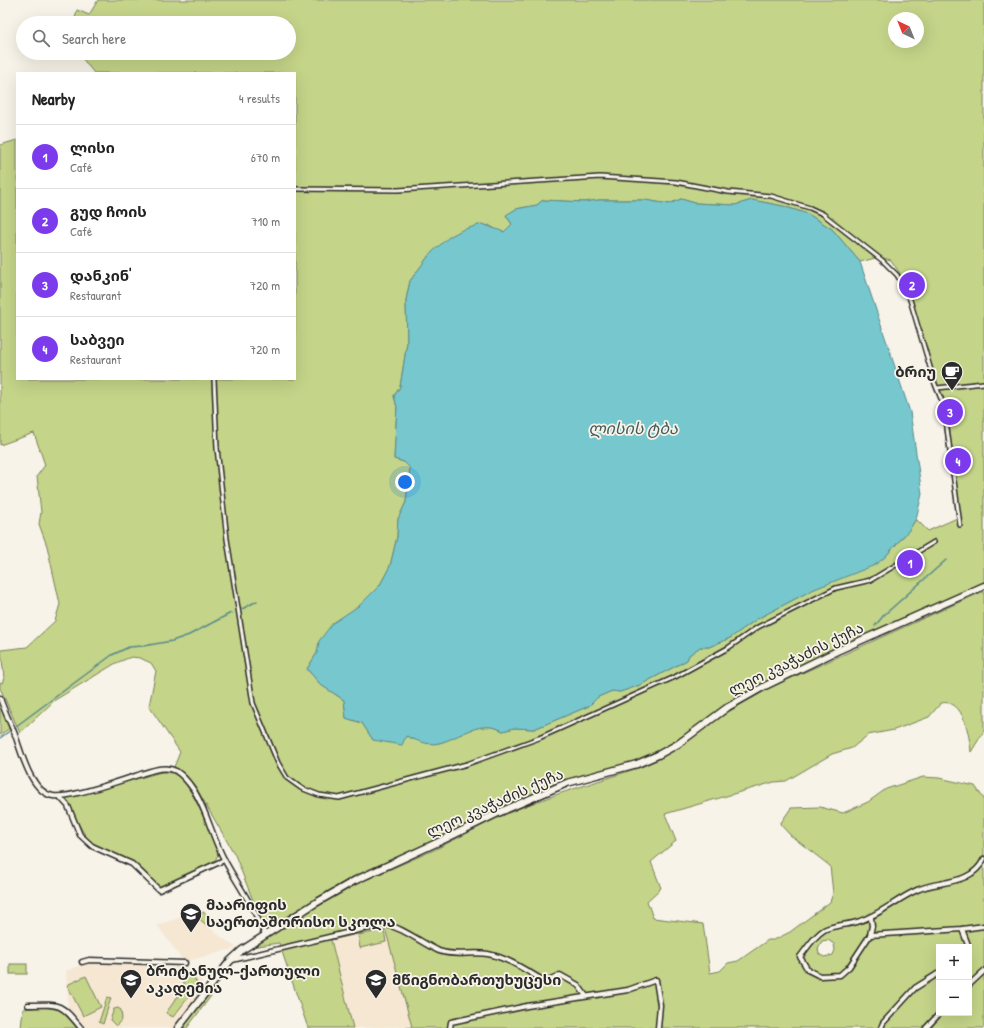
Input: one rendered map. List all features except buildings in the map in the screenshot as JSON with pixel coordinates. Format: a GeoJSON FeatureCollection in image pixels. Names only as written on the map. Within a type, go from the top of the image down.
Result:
{"type":"FeatureCollection","features":[{"type":"Feature","properties":{"kind":"main road","name":"ლეო კვაჭაძის ქუჩა"},"geometry":{"type":"LineString","coordinates":[[178,1028],[230,961],[242,950],[354,881],[445,839],[498,812],[567,783],[637,764],[658,755],[678,744],[728,708],[765,686],[842,649],[984,586]]}},
{"type":"Feature","properties":{"kind":"street"},"geometry":{"type":"LineString","coordinates":[[296,188],[398,190],[600,177],[676,182],[728,192],[772,196],[790,200],[823,214],[883,261],[896,275],[908,293],[945,412],[960,525]]}},
{"type":"Feature","properties":{"kind":"street"},"geometry":{"type":"LineString","coordinates":[[214,380],[217,448],[227,538],[253,703],[283,772],[292,782],[301,788],[325,797],[338,798],[454,768],[539,738],[675,677],[728,648],[764,623],[836,588],[871,580],[934,542]]}},
{"type":"Feature","properties":{"kind":"street"},"geometry":{"type":"LineString","coordinates":[[938,388],[984,383]]}},
{"type":"Feature","properties":{"kind":"street"},"geometry":{"type":"LineString","coordinates":[[0,698],[15,734],[24,762],[34,782],[42,792],[52,796],[60,796],[99,787],[154,770],[167,768],[176,771],[193,789],[224,860],[252,908],[265,935]]}},
{"type":"Feature","properties":{"kind":"street"},"geometry":{"type":"LineString","coordinates":[[60,796],[68,806],[80,835],[92,846],[132,864],[159,890],[224,860]]}},
{"type":"Feature","properties":{"kind":"street"},"geometry":{"type":"LineString","coordinates":[[871,918],[872,926],[870,935],[849,967],[840,974],[820,976],[808,970],[800,957],[816,936],[825,929],[848,925],[871,918],[916,890],[934,884],[957,881],[970,874],[984,859]]}},
{"type":"Feature","properties":{"kind":"street"},"geometry":{"type":"LineString","coordinates":[[230,961],[384,924],[406,933],[440,951],[456,955],[487,954],[498,957],[544,981],[553,979],[560,975],[578,985],[586,996]]}},
{"type":"Feature","properties":{"kind":"street"},"geometry":{"type":"LineString","coordinates":[[870,935],[962,929],[984,926]]}},
{"type":"Feature","properties":{"kind":"street"},"geometry":{"type":"LineString","coordinates":[[962,929],[968,944]]}},
{"type":"Feature","properties":{"kind":"street"},"geometry":{"type":"LineString","coordinates":[[82,962],[89,960],[185,963]]}},
{"type":"Feature","properties":{"kind":"street"},"geometry":{"type":"LineString","coordinates":[[972,982],[984,971]]}},
{"type":"Feature","properties":{"kind":"street"},"geometry":{"type":"LineString","coordinates":[[881,1028],[883,1023],[915,988],[936,975]]}},
{"type":"Feature","properties":{"kind":"street"},"geometry":{"type":"LineString","coordinates":[[450,1028],[451,1022],[586,996],[628,990],[656,980],[660,1005],[658,1028]]}},
{"type":"Feature","properties":{"kind":"street"},"geometry":{"type":"LineString","coordinates":[[28,1005],[50,1004],[62,1007],[81,1028]]}},
{"type":"Feature","properties":{"kind":"street"},"geometry":{"type":"LineString","coordinates":[[926,1028],[937,1016]]}},
{"type":"Feature","properties":{"kind":"shaded area","name":"მაარიფის საერთაშორისო სკოლა"},"geometry":{"type":"Polygon","coordinates":[[[203,910],[217,921],[211,929],[236,948],[184,962],[157,925],[188,915],[192,918],[203,910]]]}},
{"type":"Feature","properties":{"kind":"shaded area","name":"მწიგნობართუხუცესი"},"geometry":{"type":"Polygon","coordinates":[[[385,928],[412,1027],[353,1028],[331,940],[385,928]]]}},
{"type":"Feature","properties":{"kind":"shaded area","name":"ბრიტანულ-ქართული აკადემია"},"geometry":{"type":"Polygon","coordinates":[[[86,963],[193,968],[202,982],[202,990],[174,1028],[85,1028],[68,1010],[66,971],[86,963]]]}},
{"type":"Feature","properties":{"kind":"green space"},"geometry":{"type":"Polygon","coordinates":[[[98,0],[984,0],[984,582],[836,648],[753,689],[657,753],[636,762],[494,808],[446,835],[352,877],[269,928],[262,923],[235,855],[195,786],[186,775],[174,767],[180,752],[149,706],[156,671],[151,663],[140,658],[131,657],[116,663],[55,700],[20,733],[0,688],[0,682],[2,683],[4,678],[1,650],[27,647],[55,621],[60,604],[47,546],[39,524],[41,512],[37,476],[45,465],[34,433],[0,445],[0,145],[16,140],[16,380],[296,380],[296,72],[93,72],[84,60],[296,60],[296,16],[76,16],[77,10],[89,15],[98,0]],[[681,199],[669,204],[645,200],[599,200],[584,202],[543,200],[537,205],[516,209],[506,216],[512,224],[504,232],[498,231],[489,225],[430,254],[410,281],[406,300],[407,343],[400,387],[394,396],[397,407],[394,459],[404,462],[410,467],[406,502],[398,519],[397,537],[390,566],[380,585],[360,605],[348,614],[317,653],[307,669],[321,685],[344,700],[346,718],[362,723],[373,740],[403,736],[435,744],[479,728],[495,728],[503,731],[514,728],[534,729],[589,706],[598,697],[612,691],[620,692],[640,685],[687,660],[689,655],[700,647],[709,647],[730,638],[757,619],[812,590],[884,558],[909,530],[916,519],[928,531],[957,518],[942,409],[905,287],[899,272],[891,260],[879,257],[860,262],[832,229],[808,214],[783,206],[752,200],[735,205],[695,203],[681,199]]]}},
{"type":"Feature","properties":{"kind":"green space"},"geometry":{"type":"Polygon","coordinates":[[[984,591],[984,731],[971,752],[967,728],[960,712],[955,706],[949,703],[941,703],[929,717],[894,730],[868,735],[852,748],[832,754],[786,781],[774,782],[665,814],[676,841],[651,862],[661,888],[647,901],[653,918],[703,924],[710,973],[720,971],[728,963],[738,961],[768,940],[774,940],[790,932],[830,902],[833,893],[830,866],[790,835],[780,824],[791,808],[820,807],[843,813],[868,802],[886,789],[923,777],[939,778],[975,786],[984,799],[984,1028],[406,1028],[412,1027],[385,928],[331,940],[353,1028],[308,1028],[279,943],[251,947],[313,908],[350,887],[436,849],[509,812],[558,794],[641,767],[669,752],[743,702],[767,689],[984,591]],[[828,940],[822,941],[818,948],[819,954],[824,957],[833,955],[835,950],[834,944],[828,940]]]}},
{"type":"Feature","properties":{"kind":"green space"},"geometry":{"type":"Polygon","coordinates":[[[0,700],[10,728],[0,735],[0,700]]]}},
{"type":"Feature","properties":{"kind":"green space"},"geometry":{"type":"Polygon","coordinates":[[[161,772],[176,775],[188,788],[201,811],[218,854],[212,864],[160,888],[139,866],[101,849],[88,840],[66,799],[161,772]]]}},
{"type":"Feature","properties":{"kind":"green space"},"geometry":{"type":"Polygon","coordinates":[[[203,912],[214,921],[209,927],[198,918],[203,912]]]}},
{"type":"Feature","properties":{"kind":"green space"},"geometry":{"type":"Polygon","coordinates":[[[384,930],[386,942],[360,948],[358,935],[384,930]]]}},
{"type":"Feature","properties":{"kind":"green space"},"geometry":{"type":"Polygon","coordinates":[[[10,964],[27,964],[27,974],[10,974],[10,964]]]}},
{"type":"Feature","properties":{"kind":"green space"},"geometry":{"type":"Polygon","coordinates":[[[86,976],[101,1007],[83,1016],[67,985],[86,976]]]}},
{"type":"Feature","properties":{"kind":"green space"},"geometry":{"type":"Polygon","coordinates":[[[183,976],[193,976],[198,985],[173,1017],[166,1013],[185,986],[181,978],[183,976]]]}},
{"type":"Feature","properties":{"kind":"green space"},"geometry":{"type":"Polygon","coordinates":[[[214,987],[217,988],[187,1028],[182,1028],[214,987]]]}},
{"type":"Feature","properties":{"kind":"green space"},"geometry":{"type":"Polygon","coordinates":[[[107,997],[111,998],[103,1024],[99,1022],[107,997]]]}},
{"type":"Feature","properties":{"kind":"green space"},"geometry":{"type":"Polygon","coordinates":[[[43,1007],[61,1010],[78,1028],[21,1028],[23,1009],[43,1007]]]}},
{"type":"Feature","properties":{"kind":"green space"},"geometry":{"type":"Polygon","coordinates":[[[118,1008],[121,1010],[122,1019],[116,1026],[110,1020],[114,1009],[118,1008]]]}},
{"type":"Feature","properties":{"kind":"water","name":"ლისის ტბა"},"geometry":{"type":"Polygon","coordinates":[[[681,199],[695,203],[735,205],[752,200],[783,206],[808,214],[832,229],[860,262],[910,412],[922,494],[916,519],[909,530],[884,558],[875,565],[812,590],[757,619],[730,638],[709,647],[700,647],[689,655],[687,660],[640,685],[620,692],[612,691],[598,697],[589,706],[534,729],[514,728],[503,731],[495,728],[478,728],[470,730],[447,741],[435,744],[422,742],[406,736],[402,745],[373,740],[362,723],[346,718],[344,700],[321,685],[307,669],[317,653],[319,641],[333,623],[360,605],[380,585],[390,566],[397,537],[398,519],[406,502],[410,468],[404,462],[394,459],[397,407],[394,396],[400,387],[407,343],[406,300],[410,281],[430,254],[449,237],[462,230],[482,224],[504,232],[512,224],[506,215],[516,209],[537,205],[543,200],[584,202],[599,200],[645,200],[669,204],[681,199]]]}},
{"type":"Feature","properties":{"kind":"waterway"},"geometry":{"type":"LineString","coordinates":[[875,626],[884,615],[946,560]]}},
{"type":"Feature","properties":{"kind":"waterway"},"geometry":{"type":"LineString","coordinates":[[242,609],[257,601]]}},
{"type":"Feature","properties":{"kind":"waterway"},"geometry":{"type":"LineString","coordinates":[[0,738],[112,655],[129,647],[172,641],[189,635],[231,613]]}},
{"type":"Feature","properties":{"kind":"place","name":"გუდ ჩოის"},"geometry":{"type":"Point","coordinates":[912,285]}},
{"type":"Feature","properties":{"kind":"place","name":"ბრიუ"},"geometry":{"type":"Point","coordinates":[952,392]}},
{"type":"Feature","properties":{"kind":"place","name":"დანკინ'"},"geometry":{"type":"Point","coordinates":[950,412]}},
{"type":"Feature","properties":{"kind":"place","name":"საბვეი"},"geometry":{"type":"Point","coordinates":[958,461]}},
{"type":"Feature","properties":{"kind":"place","name":"ლისი"},"geometry":{"type":"Point","coordinates":[910,563]}},
{"type":"Feature","properties":{"kind":"place","name":"მაარიფის საერთაშორისო სკოლა"},"geometry":{"type":"Point","coordinates":[191,934]}},
{"type":"Feature","properties":{"kind":"place","name":"ბრიტანულ-ქართული აკადემია"},"geometry":{"type":"Point","coordinates":[131,1000]}},
{"type":"Feature","properties":{"kind":"place","name":"მწიგნობართუხუცესი"},"geometry":{"type":"Point","coordinates":[376,1000]}}]}
